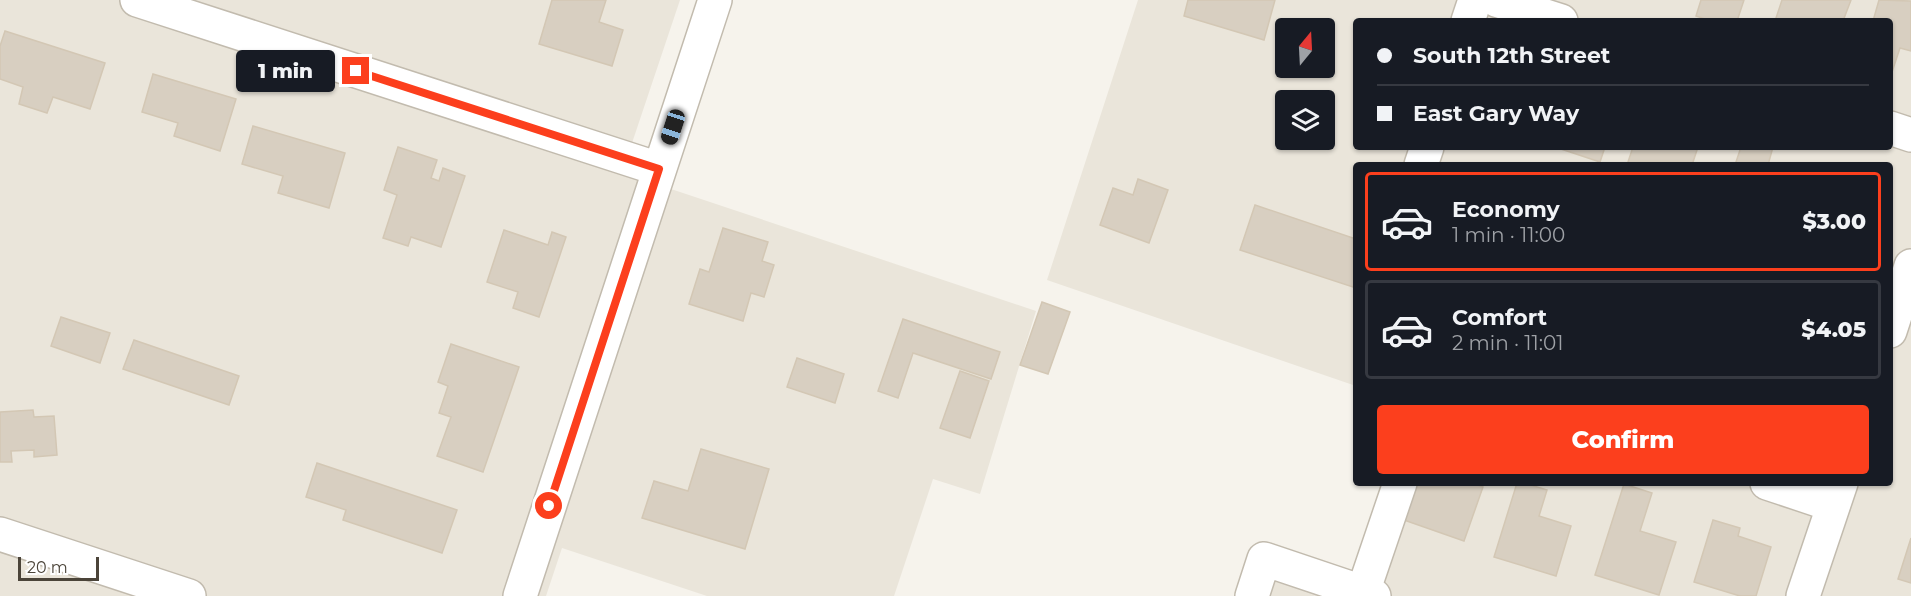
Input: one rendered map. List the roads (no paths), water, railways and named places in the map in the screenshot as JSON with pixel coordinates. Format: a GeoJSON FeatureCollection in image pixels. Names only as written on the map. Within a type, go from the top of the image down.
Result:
{"type":"FeatureCollection","features":[{"type":"Feature","properties":{"kind":"street"},"geometry":{"type":"LineString","coordinates":[[137,0],[659,169]]}},
{"type":"Feature","properties":{"kind":"street"},"geometry":{"type":"LineString","coordinates":[[520,596],[715,0]]}},
{"type":"Feature","properties":{"kind":"street"},"geometry":{"type":"LineString","coordinates":[[1469,18],[1475,0]]}},
{"type":"Feature","properties":{"kind":"street"},"geometry":{"type":"LineString","coordinates":[[1496,0],[1552,18]]}},
{"type":"Feature","properties":{"kind":"street"},"geometry":{"type":"LineString","coordinates":[[1893,129],[1911,135]]}},
{"type":"Feature","properties":{"kind":"street"},"geometry":{"type":"LineString","coordinates":[[1893,322],[1911,266]]}},
{"type":"Feature","properties":{"kind":"street"},"geometry":{"type":"LineString","coordinates":[[1252,596],[1264,559],[1369,594],[1399,486]]}},
{"type":"Feature","properties":{"kind":"street"},"geometry":{"type":"LineString","coordinates":[[1786,486],[1837,494],[1803,596]]}},
{"type":"Feature","properties":{"kind":"street"},"geometry":{"type":"LineString","coordinates":[[0,534],[189,596]]}}]}
